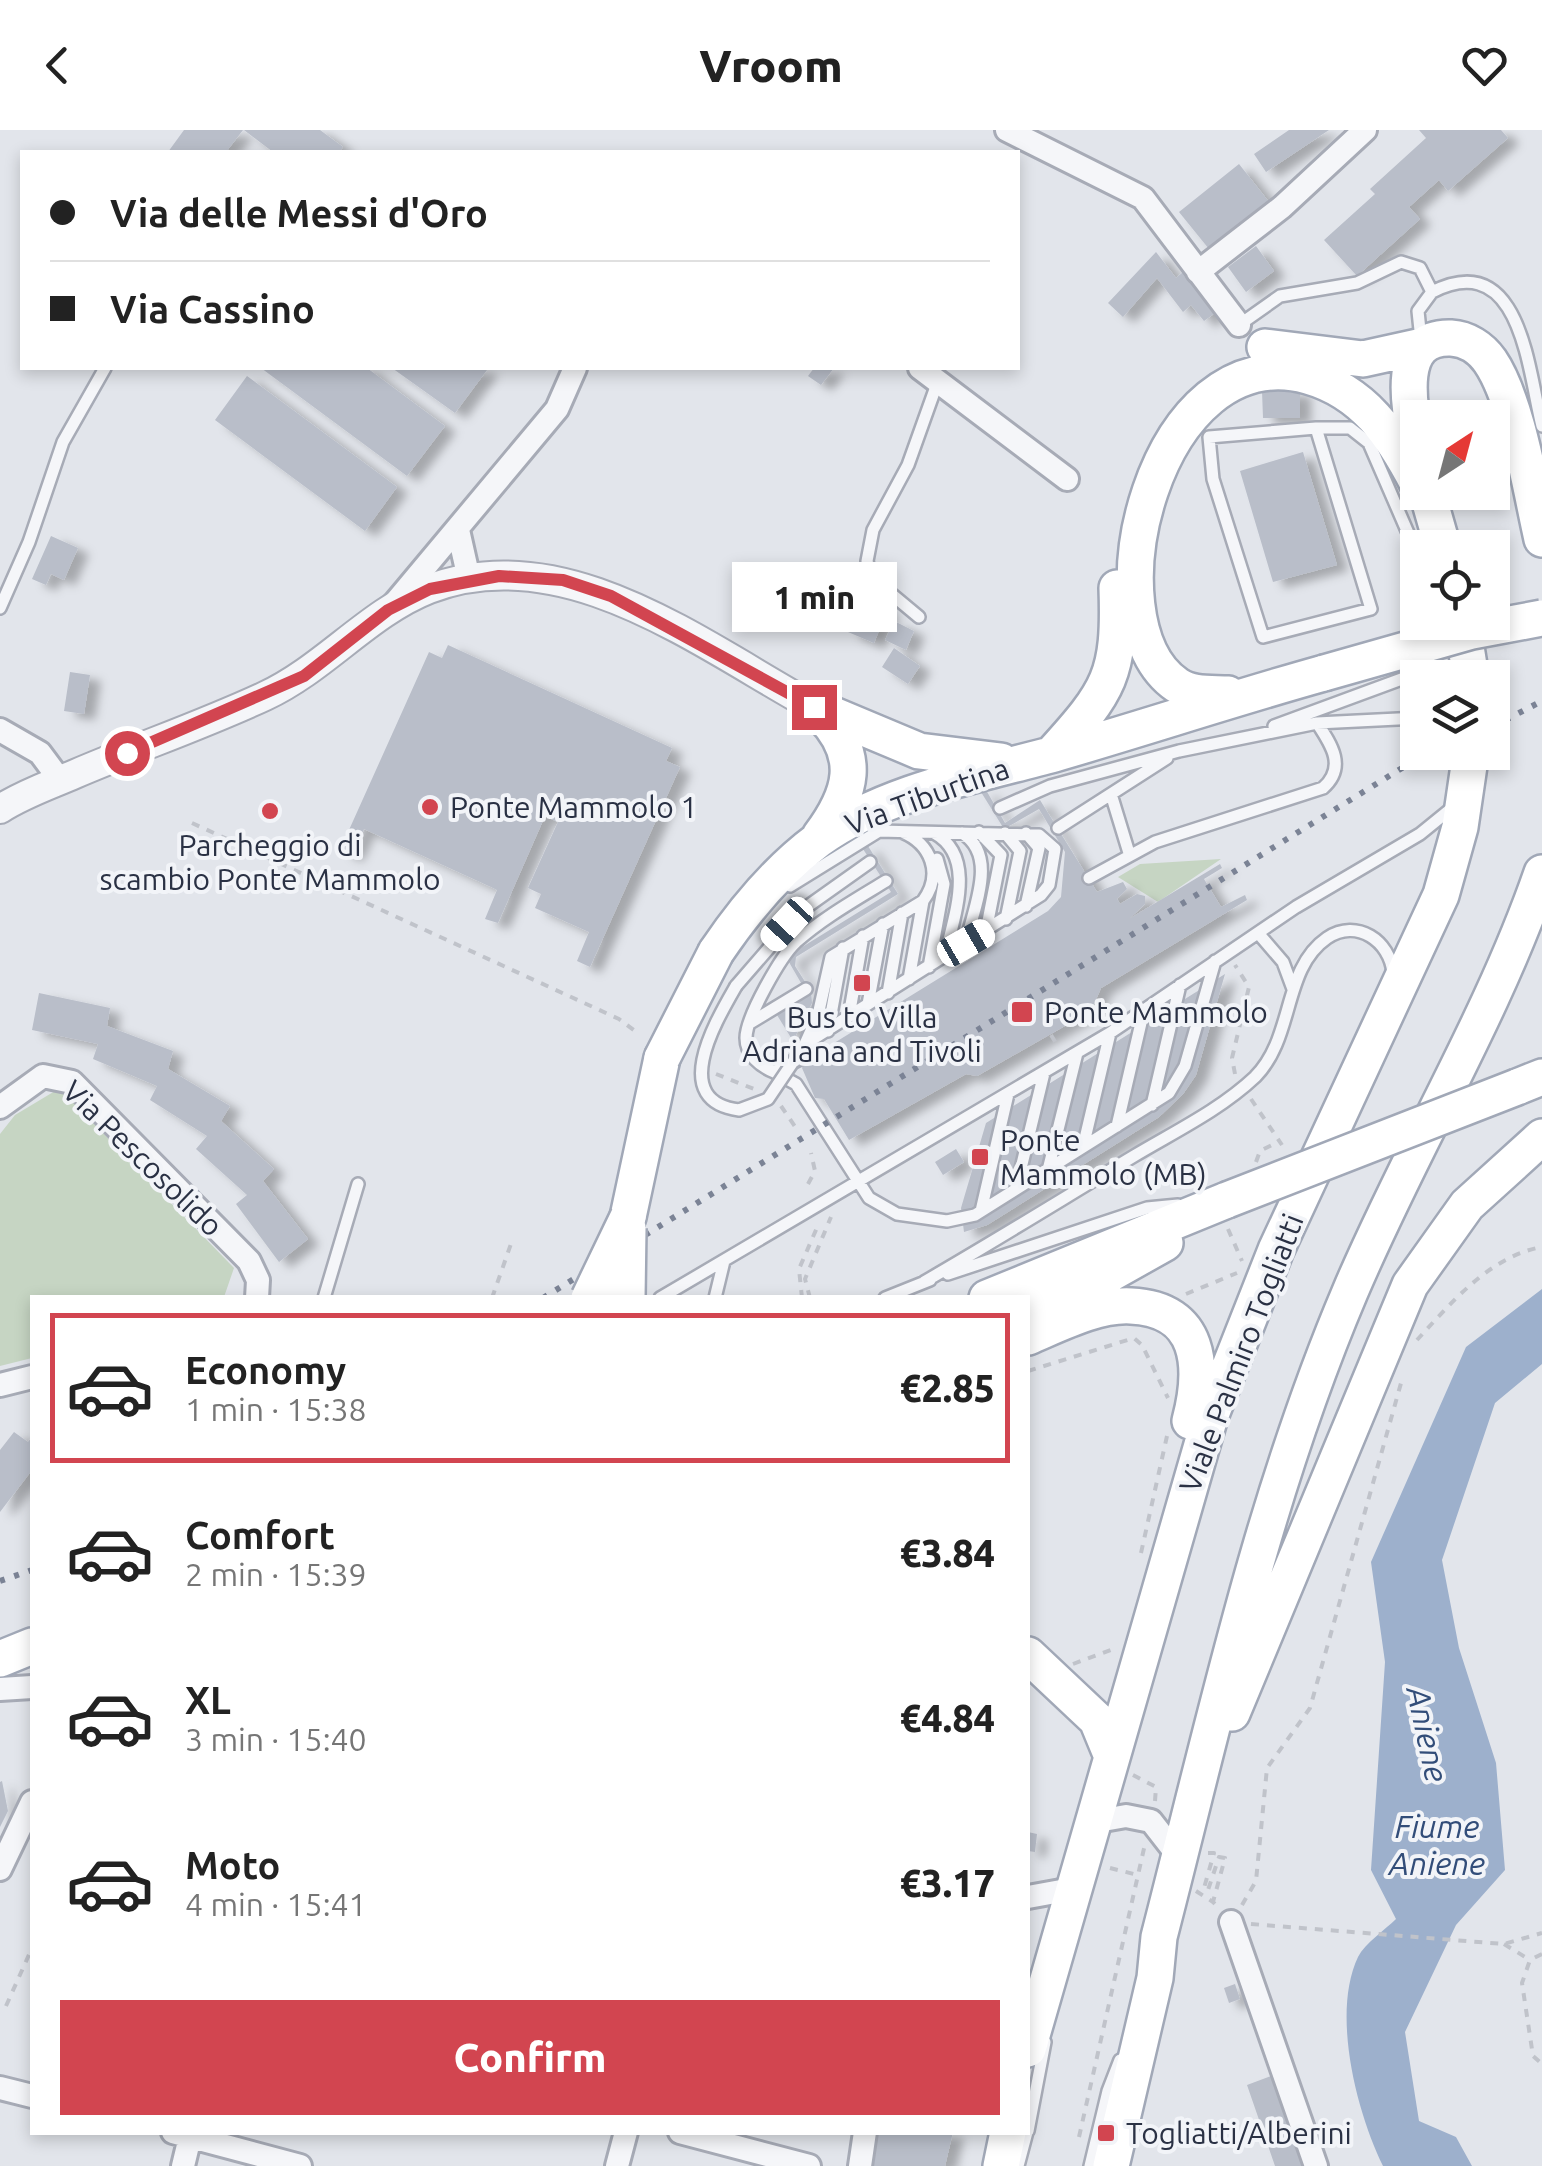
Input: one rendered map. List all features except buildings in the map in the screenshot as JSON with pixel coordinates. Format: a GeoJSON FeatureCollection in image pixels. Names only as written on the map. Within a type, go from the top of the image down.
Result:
{"type":"FeatureCollection","features":[{"type":"Feature","properties":{"kind":"main road"},"geometry":{"type":"LineString","coordinates":[[1052,754],[1096,703],[1113,672],[1118,646],[1118,544],[1127,502],[1151,440],[1190,384],[1229,356],[1258,348],[1363,359],[1437,339],[1458,338],[1473,344],[1490,362],[1506,398],[1542,539]]}},
{"type":"Feature","properties":{"kind":"main road"},"geometry":{"type":"LineString","coordinates":[[1410,400],[1412,362],[1422,346]]}},
{"type":"Feature","properties":{"kind":"main road"},"geometry":{"type":"LineString","coordinates":[[1244,695],[1189,691],[1172,682],[1150,652],[1139,614],[1137,563],[1145,507],[1165,457],[1194,413],[1215,390],[1250,373],[1276,371],[1314,378],[1344,391],[1376,416],[1400,455]]}},
{"type":"Feature","properties":{"kind":"main road","name":"Via Tiburtina"},"geometry":{"type":"LineString","coordinates":[[590,1295],[628,1217],[666,1046],[716,952],[759,897],[816,842],[862,816],[1016,762],[1456,636],[1542,618]]}},
{"type":"Feature","properties":{"kind":"main road"},"geometry":{"type":"LineString","coordinates":[[814,707],[918,751],[1016,762]]}},
{"type":"Feature","properties":{"kind":"main road"},"geometry":{"type":"LineString","coordinates":[[814,707],[844,743],[852,772],[838,809],[816,842]]}},
{"type":"Feature","properties":{"kind":"main road","name":"Viale Palmiro Togliatti"},"geometry":{"type":"LineString","coordinates":[[1030,2040],[1048,1969],[1084,1877],[1092,1822],[1122,1763],[1127,1658],[1155,1554],[1254,1300],[1445,883],[1468,770]]}},
{"type":"Feature","properties":{"kind":"main road"},"geometry":{"type":"LineString","coordinates":[[1111,2166],[1155,1978],[1160,1937],[1184,1873],[1200,1776],[1258,1549],[1350,1291],[1486,1017],[1542,873]]}},
{"type":"Feature","properties":{"kind":"main road"},"geometry":{"type":"LineString","coordinates":[[994,1295],[1529,1082]]}},
{"type":"Feature","properties":{"kind":"main road"},"geometry":{"type":"LineString","coordinates":[[1200,1776],[1276,1615],[1410,1284],[1467,1205],[1542,1137]]}},
{"type":"Feature","properties":{"kind":"main road"},"geometry":{"type":"LineString","coordinates":[[1030,1310],[1145,1258],[1227,1200]]}},
{"type":"Feature","properties":{"kind":"main road"},"geometry":{"type":"LineString","coordinates":[[627,1295],[628,1217]]}},
{"type":"Feature","properties":{"kind":"main road"},"geometry":{"type":"LineString","coordinates":[[1030,1335],[1099,1310],[1131,1306],[1164,1315],[1190,1338],[1198,1354],[1199,1382],[1155,1554]]}},
{"type":"Feature","properties":{"kind":"main road"},"geometry":{"type":"LineString","coordinates":[[1030,1656],[1101,1686],[1127,1658]]}},
{"type":"Feature","properties":{"kind":"main road"},"geometry":{"type":"LineString","coordinates":[[1063,1672],[1122,1763]]}},
{"type":"Feature","properties":{"kind":"main road"},"geometry":{"type":"LineString","coordinates":[[1000,2166],[1007,2135]]}},
{"type":"Feature","properties":{"kind":"street"},"geometry":{"type":"LineString","coordinates":[[1006,130],[1144,198],[1240,325]]}},
{"type":"Feature","properties":{"kind":"street"},"geometry":{"type":"LineString","coordinates":[[1198,272],[1282,206],[1364,130]]}},
{"type":"Feature","properties":{"kind":"street"},"geometry":{"type":"LineString","coordinates":[[0,809],[60,780],[280,689],[326,660],[388,610],[458,530],[557,409],[574,370]]}},
{"type":"Feature","properties":{"kind":"street"},"geometry":{"type":"LineString","coordinates":[[929,374],[1067,480]]}},
{"type":"Feature","properties":{"kind":"street"},"geometry":{"type":"LineString","coordinates":[[456,582],[458,530]]}},
{"type":"Feature","properties":{"kind":"street"},"geometry":{"type":"LineString","coordinates":[[435,554],[456,582]]}},
{"type":"Feature","properties":{"kind":"street"},"geometry":{"type":"LineString","coordinates":[[388,610],[456,582],[548,578],[611,596],[814,707]]}},
{"type":"Feature","properties":{"kind":"street"},"geometry":{"type":"LineString","coordinates":[[0,730],[40,753],[60,780]]}},
{"type":"Feature","properties":{"kind":"street","name":"Via Pescosolido"},"geometry":{"type":"LineString","coordinates":[[0,1107],[43,1076],[72,1082],[249,1261],[258,1280],[257,1295]]}},
{"type":"Feature","properties":{"kind":"street"},"geometry":{"type":"LineString","coordinates":[[0,1385],[30,1378]]}},
{"type":"Feature","properties":{"kind":"street"},"geometry":{"type":"LineString","coordinates":[[15,1663],[30,1684]]}},
{"type":"Feature","properties":{"kind":"street"},"geometry":{"type":"LineString","coordinates":[[0,1869],[24,1835],[30,1810]]}},
{"type":"Feature","properties":{"kind":"street"},"geometry":{"type":"LineString","coordinates":[[1092,1822],[1126,1816],[1150,1821],[1184,1873]]}},
{"type":"Feature","properties":{"kind":"street"},"geometry":{"type":"LineString","coordinates":[[1030,1896],[1084,1877]]}},
{"type":"Feature","properties":{"kind":"street"},"geometry":{"type":"LineString","coordinates":[[1232,1922],[1316,2166]]}},
{"type":"Feature","properties":{"kind":"street"},"geometry":{"type":"LineString","coordinates":[[0,2088],[30,2096]]}},
{"type":"Feature","properties":{"kind":"street"},"geometry":{"type":"LineString","coordinates":[[182,2166],[181,2135],[300,2166]]}},
{"type":"Feature","properties":{"kind":"street"},"geometry":{"type":"LineString","coordinates":[[617,2166],[625,2135]]}},
{"type":"Feature","properties":{"kind":"street"},"geometry":{"type":"LineString","coordinates":[[691,2135],[809,2166]]}},
{"type":"Feature","properties":{"kind":"street"},"geometry":{"type":"LineString","coordinates":[[860,2166],[865,2135]]}},
{"type":"Feature","properties":{"kind":"lane"},"geometry":{"type":"LineString","coordinates":[[1240,325],[1280,296],[1357,283],[1401,262],[1420,268],[1432,292]]}},
{"type":"Feature","properties":{"kind":"lane"},"geometry":{"type":"LineString","coordinates":[[1422,346],[1418,311],[1432,292],[1471,283],[1492,290],[1515,313],[1542,426]]}},
{"type":"Feature","properties":{"kind":"lane"},"geometry":{"type":"LineString","coordinates":[[0,608],[29,542],[63,442],[104,370]]}},
{"type":"Feature","properties":{"kind":"lane"},"geometry":{"type":"LineString","coordinates":[[920,617],[871,577],[868,549],[878,518],[908,465],[929,374]]}},
{"type":"Feature","properties":{"kind":"lane"},"geometry":{"type":"LineString","coordinates":[[1316,428],[1371,609],[1262,637],[1214,479],[1210,437],[1316,428],[1350,428],[1368,444],[1406,530]]}},
{"type":"Feature","properties":{"kind":"lane"},"geometry":{"type":"LineString","coordinates":[[1245,739],[1417,673],[1437,648],[1437,640]]}},
{"type":"Feature","properties":{"kind":"lane"},"geometry":{"type":"LineString","coordinates":[[1000,808],[1050,786],[1179,751],[1317,723],[1400,719]]}},
{"type":"Feature","properties":{"kind":"lane"},"geometry":{"type":"LineString","coordinates":[[1089,878],[1129,853],[1323,788],[1334,776],[1336,756],[1317,723]]}},
{"type":"Feature","properties":{"kind":"lane"},"geometry":{"type":"LineString","coordinates":[[1058,828],[1179,751]]}},
{"type":"Feature","properties":{"kind":"lane"},"geometry":{"type":"LineString","coordinates":[[1111,794],[1129,853]]}},
{"type":"Feature","properties":{"kind":"lane"},"geometry":{"type":"LineString","coordinates":[[665,1295],[1110,1033],[1258,933],[1420,834],[1466,794]]}},
{"type":"Feature","properties":{"kind":"lane"},"geometry":{"type":"LineString","coordinates":[[887,830],[916,840],[937,858],[943,889],[929,967]]}},
{"type":"Feature","properties":{"kind":"lane"},"geometry":{"type":"LineString","coordinates":[[716,952],[797,880],[860,841],[887,830],[1026,833],[1043,836],[1055,849],[1048,885],[1026,906],[849,1016],[774,1072]]}},
{"type":"Feature","properties":{"kind":"lane"},"geometry":{"type":"LineString","coordinates":[[928,831],[949,844],[960,879],[945,957]]}},
{"type":"Feature","properties":{"kind":"lane"},"geometry":{"type":"LineString","coordinates":[[961,832],[978,846],[983,866],[966,943]]}},
{"type":"Feature","properties":{"kind":"lane"},"geometry":{"type":"LineString","coordinates":[[979,832],[1001,855],[986,932]]}},
{"type":"Feature","properties":{"kind":"lane"},"geometry":{"type":"LineString","coordinates":[[1004,833],[1016,843],[1019,855],[1006,919]]}},
{"type":"Feature","properties":{"kind":"lane"},"geometry":{"type":"LineString","coordinates":[[1026,833],[1038,848],[1026,906]]}},
{"type":"Feature","properties":{"kind":"lane"},"geometry":{"type":"LineString","coordinates":[[910,979],[923,901],[932,886],[934,872],[927,851],[916,840]]}},
{"type":"Feature","properties":{"kind":"lane"},"geometry":{"type":"LineString","coordinates":[[870,862],[800,911],[736,986],[700,1064],[703,1086],[712,1099],[734,1110],[760,1104],[773,1092],[804,1050],[818,1016],[829,961],[842,948],[923,901]]}},
{"type":"Feature","properties":{"kind":"lane"},"geometry":{"type":"LineString","coordinates":[[886,881],[836,911],[786,951],[746,1038],[751,1054],[796,1084],[868,1198],[896,1214],[946,1221],[968,1218],[1152,1105],[1176,1086],[1215,961]]}},
{"type":"Feature","properties":{"kind":"lane"},"geometry":{"type":"LineString","coordinates":[[888,993],[902,913]]}},
{"type":"Feature","properties":{"kind":"lane"},"geometry":{"type":"LineString","coordinates":[[868,1004],[883,924]]}},
{"type":"Feature","properties":{"kind":"lane"},"geometry":{"type":"LineString","coordinates":[[924,1282],[1243,1087],[1275,1051],[1294,989],[1321,943],[1336,933],[1356,930],[1378,941],[1389,954],[1393,970],[1387,1009]]}},
{"type":"Feature","properties":{"kind":"lane"},"geometry":{"type":"LineString","coordinates":[[1258,933],[1282,962],[1294,989]]}},
{"type":"Feature","properties":{"kind":"lane"},"geometry":{"type":"LineString","coordinates":[[849,1016],[862,936]]}},
{"type":"Feature","properties":{"kind":"lane"},"geometry":{"type":"LineString","coordinates":[[828,1031],[842,948]]}},
{"type":"Feature","properties":{"kind":"lane"},"geometry":{"type":"LineString","coordinates":[[1152,1105],[1180,985]]}},
{"type":"Feature","properties":{"kind":"lane"},"geometry":{"type":"LineString","coordinates":[[750,1023],[806,989]]}},
{"type":"Feature","properties":{"kind":"lane"},"geometry":{"type":"LineString","coordinates":[[1118,1126],[1144,1010]]}},
{"type":"Feature","properties":{"kind":"lane"},"geometry":{"type":"LineString","coordinates":[[1083,1147],[1110,1033]]}},
{"type":"Feature","properties":{"kind":"lane"},"geometry":{"type":"LineString","coordinates":[[1048,1170],[1077,1053]]}},
{"type":"Feature","properties":{"kind":"lane"},"geometry":{"type":"LineString","coordinates":[[1016,1190],[1044,1073]]}},
{"type":"Feature","properties":{"kind":"lane"},"geometry":{"type":"LineString","coordinates":[[981,1211],[1008,1094]]}},
{"type":"Feature","properties":{"kind":"lane"},"geometry":{"type":"LineString","coordinates":[[325,1295],[358,1184]]}},
{"type":"Feature","properties":{"kind":"lane"},"geometry":{"type":"LineString","coordinates":[[892,1295],[1147,1208],[1227,1200]]}},
{"type":"Feature","properties":{"kind":"lane"},"geometry":{"type":"LineString","coordinates":[[715,1295],[716,1278],[726,1257]]}},
{"type":"Feature","properties":{"kind":"lane"},"geometry":{"type":"LineString","coordinates":[[1090,2166],[1140,1980],[1160,1937]]}},
{"type":"Feature","properties":{"kind":"lane","name":"Viale Palmiro Togliatti"},"geometry":{"type":"LineString","coordinates":[[1030,2119],[1043,2064],[1050,2001],[1048,1969]]}},
{"type":"Feature","properties":{"kind":"lane","name":"Viale Palmiro Togliatti"},"geometry":{"type":"LineString","coordinates":[[1018,2166],[1026,2135]]}},
{"type":"Feature","properties":{"kind":"path"},"geometry":{"type":"LineString","coordinates":[[192,823],[619,1019],[642,1035],[636,1042]]}},
{"type":"Feature","properties":{"kind":"path"},"geometry":{"type":"LineString","coordinates":[[1228,953],[1250,987],[1232,1058],[1237,1078]]}},
{"type":"Feature","properties":{"kind":"path"},"geometry":{"type":"LineString","coordinates":[[712,1072],[759,1092]]}},
{"type":"Feature","properties":{"kind":"path"},"geometry":{"type":"LineString","coordinates":[[1248,1094],[1282,1145]]}},
{"type":"Feature","properties":{"kind":"path"},"geometry":{"type":"LineString","coordinates":[[780,1106],[796,1128]]}},
{"type":"Feature","properties":{"kind":"path"},"geometry":{"type":"LineString","coordinates":[[808,1184],[814,1171],[811,1153]]}},
{"type":"Feature","properties":{"kind":"path"},"geometry":{"type":"LineString","coordinates":[[809,1295],[804,1284],[806,1272],[831,1217]]}},
{"type":"Feature","properties":{"kind":"path"},"geometry":{"type":"LineString","coordinates":[[802,1295],[799,1269],[822,1219]]}},
{"type":"Feature","properties":{"kind":"path"},"geometry":{"type":"LineString","coordinates":[[493,1295],[512,1240]]}},
{"type":"Feature","properties":{"kind":"path"},"geometry":{"type":"LineString","coordinates":[[1236,1243],[1244,1268]]}},
{"type":"Feature","properties":{"kind":"path"},"geometry":{"type":"LineString","coordinates":[[1412,1346],[1463,1289],[1525,1250],[1542,1247]]}},
{"type":"Feature","properties":{"kind":"path"},"geometry":{"type":"LineString","coordinates":[[1172,1300],[1244,1268],[1251,1251]]}},
{"type":"Feature","properties":{"kind":"path"},"geometry":{"type":"LineString","coordinates":[[1030,1371],[1122,1338],[1134,1338],[1142,1344],[1173,1408]]}},
{"type":"Feature","properties":{"kind":"path"},"geometry":{"type":"LineString","coordinates":[[1232,1922],[1256,1881],[1267,1768],[1310,1708],[1407,1363]]}},
{"type":"Feature","properties":{"kind":"path"},"geometry":{"type":"LineString","coordinates":[[1155,1554],[1169,1427]]}},
{"type":"Feature","properties":{"kind":"path"},"geometry":{"type":"LineString","coordinates":[[1063,1672],[1127,1658]]}},
{"type":"Feature","properties":{"kind":"path"},"geometry":{"type":"LineString","coordinates":[[1078,2146],[1156,1787],[1135,1778],[1122,1763]]}},
{"type":"Feature","properties":{"kind":"path"},"geometry":{"type":"LineString","coordinates":[[1196,1891],[1209,1852],[1214,1854],[1204,1888],[1208,1890],[1219,1857],[1225,1858],[1213,1902]]}},
{"type":"Feature","properties":{"kind":"path"},"geometry":{"type":"LineString","coordinates":[[1184,1873],[1196,1891],[1232,1922],[1504,1944],[1542,1933]]}},
{"type":"Feature","properties":{"kind":"path"},"geometry":{"type":"LineString","coordinates":[[1084,1877],[1134,1874]]}},
{"type":"Feature","properties":{"kind":"path"},"geometry":{"type":"LineString","coordinates":[[1504,1944],[1530,1960]]}},
{"type":"Feature","properties":{"kind":"path"},"geometry":{"type":"LineString","coordinates":[[6,2006],[30,1952]]}},
{"type":"Feature","properties":{"kind":"path"},"geometry":{"type":"LineString","coordinates":[[1542,1954],[1530,1960],[1522,1984],[1533,2056],[1542,2064]]}},
{"type":"Feature","properties":{"kind":"green space"},"geometry":{"type":"Polygon","coordinates":[[[1221,859],[1158,902],[1118,877],[1140,864],[1221,859]]]}},
{"type":"Feature","properties":{"kind":"green space"},"geometry":{"type":"Polygon","coordinates":[[[55,1091],[64,1093],[234,1268],[225,1295],[30,1295],[30,1358],[0,1366],[0,1134],[15,1115],[55,1091]]]}},
{"type":"Feature","properties":{"kind":"water","name":"Fiume Aniene"},"geometry":{"type":"Polygon","coordinates":[[[1542,1289],[1542,1364],[1495,1403],[1442,1560],[1459,1648],[1496,1763],[1505,1870],[1456,1925],[1405,2032],[1419,2121],[1456,2137],[1472,2166],[1383,2166],[1364,2119],[1347,2034],[1350,1980],[1358,1957],[1396,1919],[1371,1870],[1385,1662],[1371,1562],[1466,1347],[1542,1289]]]}},
{"type":"Feature","properties":{"kind":"railway"},"geometry":{"type":"LineString","coordinates":[[1510,718],[1542,701]]}},
{"type":"Feature","properties":{"kind":"railway"},"geometry":{"type":"LineString","coordinates":[[548,1295],[1400,769]]}},
{"type":"Feature","properties":{"kind":"railway"},"geometry":{"type":"LineString","coordinates":[[0,1581],[30,1571]]}},
{"type":"Feature","properties":{"kind":"place","name":"Ponte Mammolo 1"},"geometry":{"type":"Point","coordinates":[430,807]}},
{"type":"Feature","properties":{"kind":"place","name":"Parcheggio di scambio Ponte Mammolo"},"geometry":{"type":"Point","coordinates":[270,811]}},
{"type":"Feature","properties":{"kind":"place","name":"Bus to Villa Adriana and Tivoli"},"geometry":{"type":"Point","coordinates":[862,983]}},
{"type":"Feature","properties":{"kind":"place","name":"Ponte Mammolo"},"geometry":{"type":"Point","coordinates":[1022,1012]}},
{"type":"Feature","properties":{"kind":"place","name":"Ponte Mammolo (MB)"},"geometry":{"type":"Point","coordinates":[980,1157]}},
{"type":"Feature","properties":{"kind":"place","name":"Togliatti/Alberini"},"geometry":{"type":"Point","coordinates":[1106,2133]}},
{"type":"Feature","properties":{"kind":"route"},"geometry":{"type":"LineString","coordinates":[[127,753],[280,689],[326,660],[388,610],[430,589],[499,576],[563,580],[611,596],[814,707]]}},
{"type":"Feature","properties":{"kind":"water label","name":"Aniene"},"geometry":{"type":"Point","coordinates":[1428,1734]}}]}
